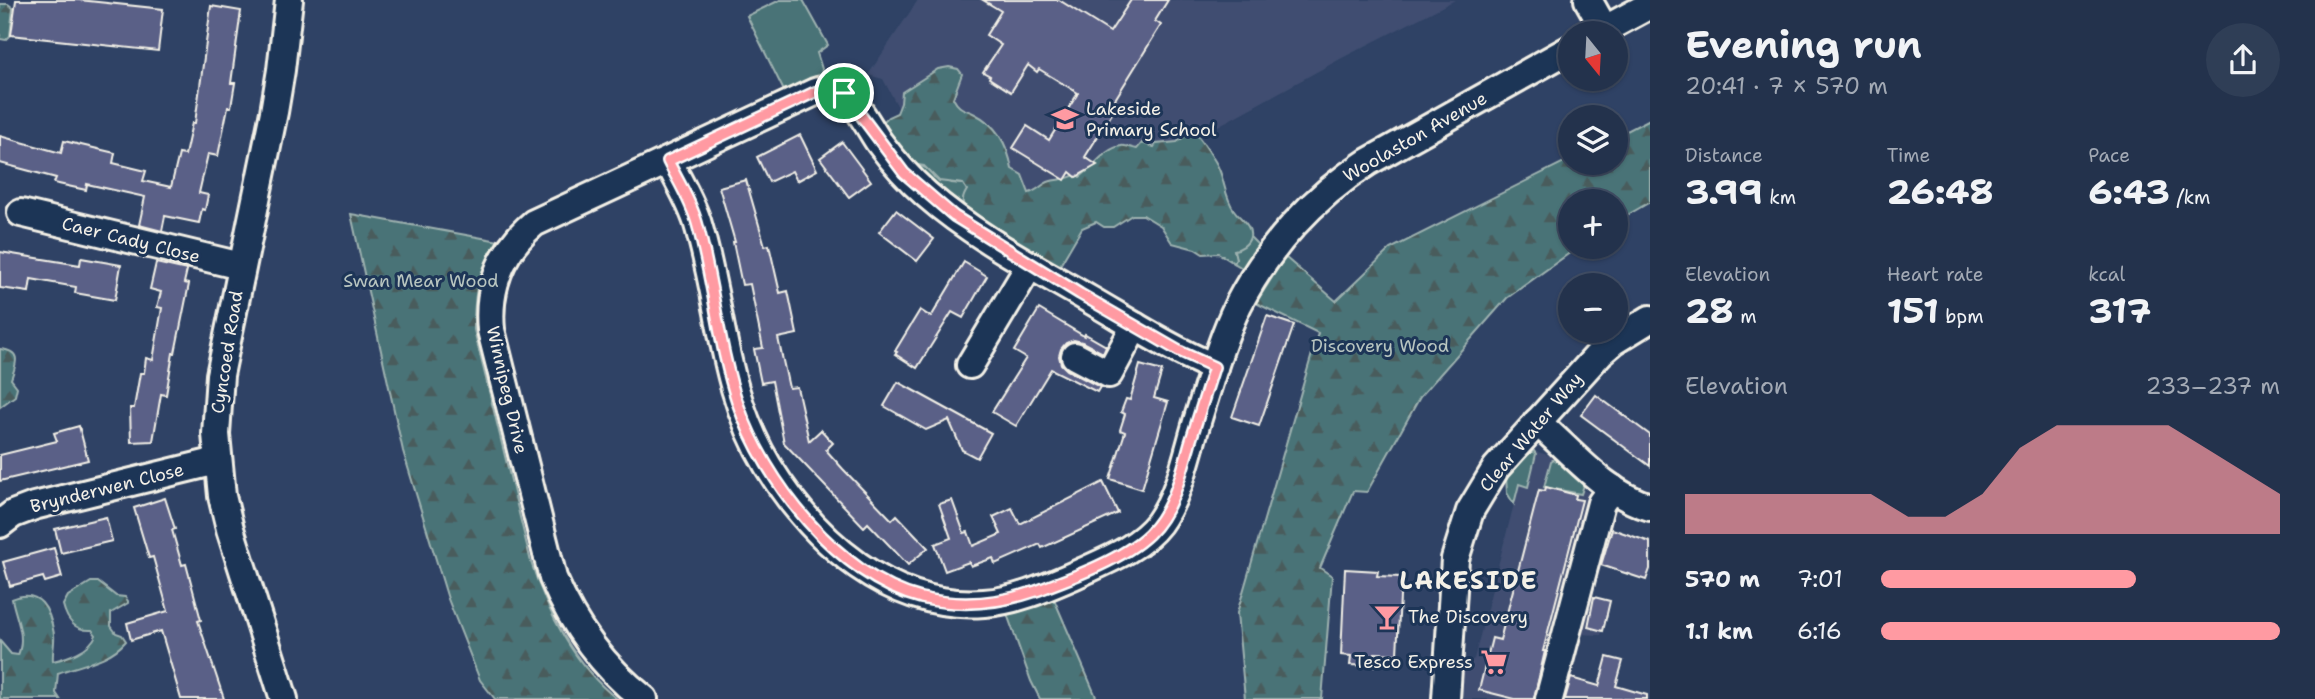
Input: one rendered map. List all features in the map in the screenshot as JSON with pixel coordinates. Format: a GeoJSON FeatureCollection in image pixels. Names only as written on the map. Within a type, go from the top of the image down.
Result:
{"type":"FeatureCollection","features":[{"type":"Feature","properties":{"kind":"street","name":"Cyncoed Road"},"geometry":{"type":"LineString","coordinates":[[284,699],[222,496],[217,461],[217,395],[274,112],[289,0]]}},
{"type":"Feature","properties":{"kind":"street"},"geometry":{"type":"LineString","coordinates":[[1588,0],[1597,21]]}},
{"type":"Feature","properties":{"kind":"street"},"geometry":{"type":"LineString","coordinates":[[1622,21],[1650,5]]}},
{"type":"Feature","properties":{"kind":"street","name":"Woolaston Avenue"},"geometry":{"type":"LineString","coordinates":[[668,161],[696,221],[734,391],[755,445],[788,495],[820,533],[859,566],[900,590],[921,597],[964,604],[998,601],[1027,594],[1100,564],[1138,543],[1158,523],[1171,502],[1214,367],[1238,306],[1256,274],[1293,225],[1318,200],[1348,174],[1558,56]]}},
{"type":"Feature","properties":{"kind":"street","name":"Winnipeg Drive"},"geometry":{"type":"LineString","coordinates":[[644,699],[617,676],[590,645],[568,610],[553,578],[491,330],[489,312],[498,269],[522,233],[550,214],[826,89],[844,93],[851,100],[890,156],[914,183],[961,221],[1030,265]]}},
{"type":"Feature","properties":{"kind":"street","name":"Caer Cady Close"},"geometry":{"type":"LineString","coordinates":[[21,213],[242,266]]}},
{"type":"Feature","properties":{"kind":"street"},"geometry":{"type":"LineString","coordinates":[[970,365],[1030,265],[1179,351],[1214,367]]}},
{"type":"Feature","properties":{"kind":"street","name":"Clear Water Way"},"geometry":{"type":"LineString","coordinates":[[1446,699],[1455,559],[1470,511],[1488,479],[1600,353],[1650,319]]}},
{"type":"Feature","properties":{"kind":"street"},"geometry":{"type":"LineString","coordinates":[[1075,356],[1109,374],[1135,326]]}},
{"type":"Feature","properties":{"kind":"street"},"geometry":{"type":"LineString","coordinates":[[1537,422],[1625,498],[1650,507]]}},
{"type":"Feature","properties":{"kind":"street","name":"Brynderwen Close"},"geometry":{"type":"LineString","coordinates":[[0,524],[13,514],[34,506],[217,461]]}},
{"type":"Feature","properties":{"kind":"street"},"geometry":{"type":"LineString","coordinates":[[1549,699],[1601,503],[1612,488]]}},
{"type":"Feature","properties":{"kind":"shaded area","name":"Lakeside Primary School"},"geometry":{"type":"Polygon","coordinates":[[[918,0],[1455,0],[1196,138],[1077,229],[899,109],[883,79],[868,75],[918,0]]]}},
{"type":"Feature","properties":{"kind":"shaded area"},"geometry":{"type":"Polygon","coordinates":[[[1534,451],[1554,457],[1583,481],[1583,490],[1593,494],[1588,592],[1594,597],[1610,601],[1601,635],[1578,634],[1558,699],[1465,699],[1460,693],[1459,676],[1463,668],[1474,659],[1514,504],[1505,486],[1529,453],[1534,451]]]}},
{"type":"Feature","properties":{"kind":"green space"},"geometry":{"type":"Polygon","coordinates":[[[780,0],[803,0],[828,45],[817,53],[822,69],[821,76],[784,91],[747,16],[780,0]]]}},
{"type":"Feature","properties":{"kind":"green space"},"geometry":{"type":"Polygon","coordinates":[[[0,4],[8,4],[13,8],[10,36],[6,40],[0,39],[0,4]]]}},
{"type":"Feature","properties":{"kind":"green space"},"geometry":{"type":"Polygon","coordinates":[[[938,69],[958,69],[962,74],[953,98],[962,109],[983,119],[995,130],[1008,152],[1012,169],[1022,175],[1029,193],[1052,181],[1076,174],[1080,177],[1104,154],[1115,148],[1125,146],[1137,149],[1142,143],[1154,147],[1156,144],[1177,142],[1189,133],[1195,133],[1218,166],[1231,205],[1249,229],[1249,240],[1244,246],[1234,250],[1234,263],[1218,253],[1203,254],[1172,243],[1161,226],[1143,215],[1132,215],[1113,227],[1104,227],[1096,222],[1082,228],[1059,267],[1051,268],[966,211],[963,200],[967,190],[963,184],[939,181],[924,166],[912,164],[881,124],[897,113],[902,92],[938,69]]]}},
{"type":"Feature","properties":{"kind":"green space","name":"Discovery Wood"},"geometry":{"type":"Polygon","coordinates":[[[1650,119],[1650,202],[1628,215],[1628,189],[1558,189],[1558,259],[1561,259],[1507,298],[1420,397],[1367,492],[1353,491],[1320,568],[1332,576],[1322,699],[1245,699],[1237,613],[1318,333],[1256,303],[1285,257],[1336,301],[1390,249],[1558,165],[1558,175],[1628,175],[1628,130],[1650,119]]]}},
{"type":"Feature","properties":{"kind":"green space"},"geometry":{"type":"Polygon","coordinates":[[[913,164],[930,171],[934,177],[963,184],[967,190],[963,206],[913,164]]]}},
{"type":"Feature","properties":{"kind":"green space","name":"Swan Mear Wood"},"geometry":{"type":"Polygon","coordinates":[[[351,214],[499,241],[478,283],[474,330],[531,562],[545,600],[564,637],[588,671],[617,699],[495,699],[480,680],[448,599],[403,451],[351,214]]]}},
{"type":"Feature","properties":{"kind":"green space"},"geometry":{"type":"Polygon","coordinates":[[[1250,237],[1259,246],[1244,269],[1234,263],[1236,259],[1233,250],[1247,242],[1250,237]]]}},
{"type":"Feature","properties":{"kind":"green space"},"geometry":{"type":"Polygon","coordinates":[[[0,349],[15,355],[16,363],[11,379],[17,387],[15,396],[0,407],[0,349]]]}},
{"type":"Feature","properties":{"kind":"green space"},"geometry":{"type":"Polygon","coordinates":[[[1534,451],[1536,454],[1528,487],[1519,484],[1514,504],[1507,493],[1506,476],[1523,456],[1534,451]]]}},
{"type":"Feature","properties":{"kind":"green space"},"geometry":{"type":"Polygon","coordinates":[[[1554,459],[1583,481],[1581,494],[1544,487],[1551,461],[1554,459]]]}},
{"type":"Feature","properties":{"kind":"green space"},"geometry":{"type":"Polygon","coordinates":[[[91,582],[98,582],[116,596],[125,597],[128,601],[111,613],[111,626],[126,641],[103,658],[58,673],[56,693],[60,699],[0,699],[0,641],[11,654],[18,655],[21,641],[12,599],[22,596],[37,598],[46,609],[54,634],[53,661],[83,649],[96,635],[92,630],[76,627],[67,616],[63,605],[68,596],[91,582]]]}},
{"type":"Feature","properties":{"kind":"green space"},"geometry":{"type":"Polygon","coordinates":[[[1054,599],[1097,699],[1040,699],[1031,681],[1007,614],[1054,599]]]}},
{"type":"Feature","properties":{"kind":"building"},"geometry":{"type":"Polygon","coordinates":[[[16,0],[79,0],[163,9],[158,51],[11,35],[16,0]]]}},
{"type":"Feature","properties":{"kind":"building"},"geometry":{"type":"Polygon","coordinates":[[[983,0],[1059,0],[1110,32],[1131,0],[1168,0],[1155,21],[1161,25],[1114,101],[1118,104],[1085,157],[1097,165],[1076,177],[1070,172],[1065,180],[1013,148],[1027,126],[1049,140],[1078,93],[1028,65],[1011,92],[989,78],[990,76],[983,72],[1001,45],[986,35],[1001,11],[983,0]]]}},
{"type":"Feature","properties":{"kind":"building"},"geometry":{"type":"Polygon","coordinates":[[[211,6],[241,11],[231,83],[235,83],[231,107],[228,107],[218,156],[208,154],[199,193],[208,195],[199,223],[165,216],[162,231],[139,225],[145,197],[87,184],[86,190],[54,183],[56,178],[0,163],[0,136],[61,153],[64,141],[115,153],[113,163],[146,171],[143,181],[171,187],[179,154],[185,155],[192,123],[195,123],[211,6]]]}},
{"type":"Feature","properties":{"kind":"building"},"geometry":{"type":"Polygon","coordinates":[[[800,135],[817,170],[797,181],[792,171],[769,182],[757,157],[800,135]]]}},
{"type":"Feature","properties":{"kind":"building"},"geometry":{"type":"Polygon","coordinates":[[[842,142],[871,181],[849,197],[820,158],[842,142]]]}},
{"type":"Feature","properties":{"kind":"building"},"geometry":{"type":"Polygon","coordinates":[[[746,180],[765,246],[769,245],[780,293],[788,291],[797,334],[778,338],[789,388],[797,387],[809,441],[821,430],[833,443],[826,450],[843,469],[892,520],[897,515],[928,548],[908,565],[868,523],[864,527],[784,443],[772,381],[761,383],[754,349],[763,348],[750,284],[742,285],[735,242],[719,187],[746,180]]]}},
{"type":"Feature","properties":{"kind":"building"},"geometry":{"type":"Polygon","coordinates":[[[896,210],[934,239],[917,261],[879,232],[896,210]]]}},
{"type":"Feature","properties":{"kind":"building"},"geometry":{"type":"Polygon","coordinates":[[[0,252],[80,265],[81,258],[121,265],[115,300],[75,293],[76,287],[31,279],[29,292],[0,288],[0,252]]]}},
{"type":"Feature","properties":{"kind":"building"},"geometry":{"type":"Polygon","coordinates":[[[964,262],[987,276],[963,318],[952,312],[917,368],[895,354],[895,351],[920,310],[931,317],[964,262]]]}},
{"type":"Feature","properties":{"kind":"building"},"geometry":{"type":"Polygon","coordinates":[[[156,263],[187,270],[184,283],[189,284],[166,395],[161,394],[153,441],[131,442],[130,408],[134,408],[140,373],[144,373],[146,358],[153,360],[162,308],[157,307],[161,292],[150,289],[156,263]]]}},
{"type":"Feature","properties":{"kind":"building"},"geometry":{"type":"Polygon","coordinates":[[[1039,309],[1106,346],[1103,353],[1074,340],[1066,343],[1059,356],[1061,364],[1067,370],[1100,387],[1097,392],[1051,369],[1016,426],[992,412],[1026,358],[1014,351],[1039,309]]]}},
{"type":"Feature","properties":{"kind":"building"},"geometry":{"type":"Polygon","coordinates":[[[1267,316],[1294,325],[1259,426],[1232,417],[1267,316]]]}},
{"type":"Feature","properties":{"kind":"building"},"geometry":{"type":"Polygon","coordinates":[[[1140,365],[1162,371],[1154,398],[1168,402],[1142,489],[1110,479],[1125,432],[1120,430],[1125,414],[1121,412],[1126,399],[1130,400],[1140,365]]]}},
{"type":"Feature","properties":{"kind":"building"},"geometry":{"type":"Polygon","coordinates":[[[898,382],[991,433],[977,458],[962,450],[949,420],[926,430],[884,406],[898,382]]]}},
{"type":"Feature","properties":{"kind":"building"},"geometry":{"type":"Polygon","coordinates":[[[1596,395],[1650,435],[1650,466],[1581,415],[1596,395]]]}},
{"type":"Feature","properties":{"kind":"building"},"geometry":{"type":"Polygon","coordinates":[[[79,426],[88,460],[0,481],[0,455],[57,441],[54,433],[79,426]]]}},
{"type":"Feature","properties":{"kind":"building"},"geometry":{"type":"Polygon","coordinates":[[[1103,482],[1118,513],[1042,548],[1040,544],[995,564],[993,558],[971,566],[969,562],[945,571],[935,544],[951,538],[939,504],[952,500],[964,533],[968,532],[973,546],[1001,534],[993,517],[1012,508],[1020,524],[1103,482]]]}},
{"type":"Feature","properties":{"kind":"building"},"geometry":{"type":"Polygon","coordinates":[[[1546,487],[1576,495],[1575,499],[1582,500],[1543,651],[1534,699],[1515,699],[1479,690],[1492,638],[1500,640],[1539,490],[1545,491],[1546,487]]]}},
{"type":"Feature","properties":{"kind":"building"},"geometry":{"type":"Polygon","coordinates":[[[165,498],[182,565],[186,564],[201,620],[198,621],[224,699],[181,699],[161,631],[131,640],[127,623],[168,611],[153,557],[149,558],[134,508],[165,498]]]}},
{"type":"Feature","properties":{"kind":"building"},"geometry":{"type":"Polygon","coordinates":[[[106,517],[112,541],[61,553],[55,529],[106,517]]]}},
{"type":"Feature","properties":{"kind":"building"},"geometry":{"type":"Polygon","coordinates":[[[1612,529],[1650,542],[1650,569],[1646,580],[1601,565],[1612,529]]]}},
{"type":"Feature","properties":{"kind":"building"},"geometry":{"type":"Polygon","coordinates":[[[54,548],[62,577],[45,582],[43,577],[10,586],[3,562],[54,548]]]}},
{"type":"Feature","properties":{"kind":"building"},"geometry":{"type":"Polygon","coordinates":[[[1345,569],[1378,571],[1377,576],[1401,577],[1397,654],[1375,653],[1375,666],[1350,665],[1351,656],[1341,655],[1345,569]]]}},
{"type":"Feature","properties":{"kind":"building"},"geometry":{"type":"Polygon","coordinates":[[[1594,597],[1610,601],[1603,631],[1588,627],[1594,597]]]}},
{"type":"Feature","properties":{"kind":"building"},"geometry":{"type":"Polygon","coordinates":[[[1607,657],[1623,661],[1616,686],[1647,695],[1647,699],[1565,699],[1571,678],[1599,686],[1607,657]]]}},
{"type":"Feature","properties":{"kind":"place","name":"Lakeside Primary School"},"geometry":{"type":"Point","coordinates":[1065,119]}},
{"type":"Feature","properties":{"kind":"place","name":"The Discovery"},"geometry":{"type":"Point","coordinates":[1387,617]}},
{"type":"Feature","properties":{"kind":"place","name":"Tesco Express"},"geometry":{"type":"Point","coordinates":[1494,662]}},
{"type":"Feature","properties":{"kind":"district","name":"LAKESIDE"},"geometry":{"type":"Point","coordinates":[1469,581]}},
{"type":"Feature","properties":{"kind":"route"},"geometry":{"type":"LineString","coordinates":[[826,89],[844,93],[904,173],[954,216],[1030,265],[1193,359],[1214,367],[1171,502],[1158,523],[1138,543],[1100,564],[1012,598],[964,604],[921,597],[880,580],[839,551],[804,517],[771,470],[755,445],[738,405],[701,238],[692,209],[668,161],[815,92],[826,89]]}}]}
